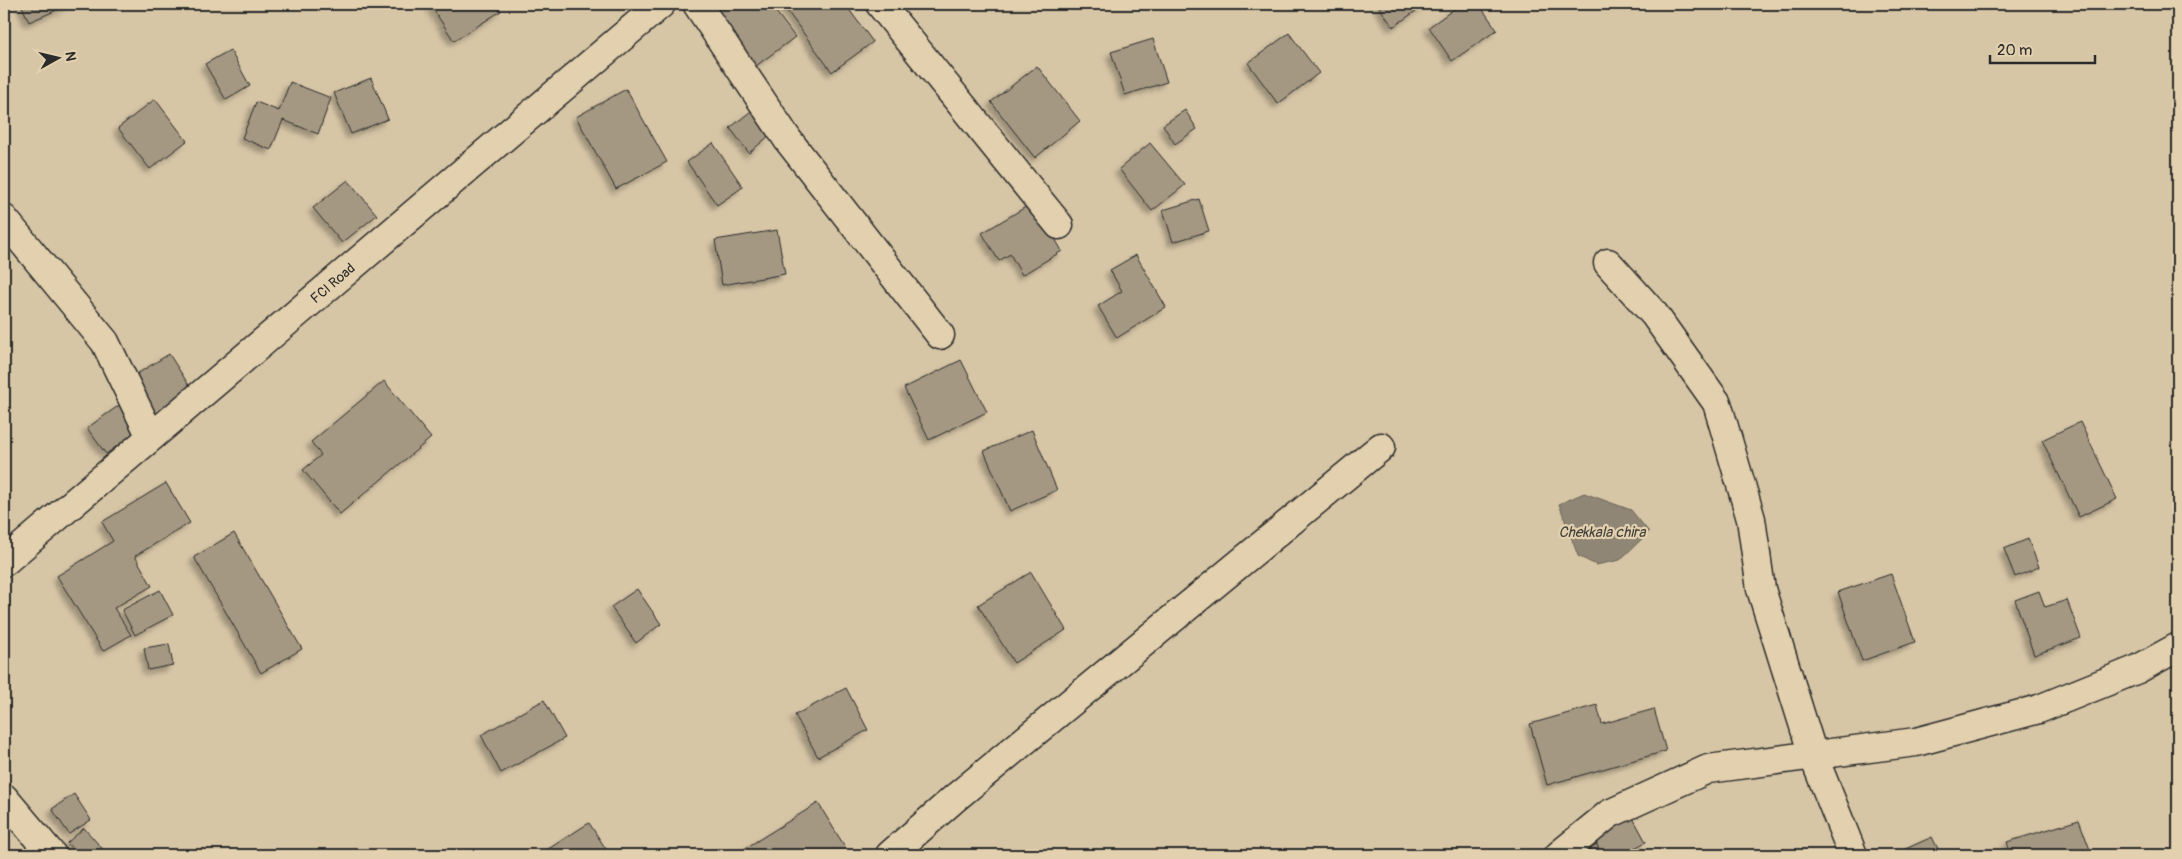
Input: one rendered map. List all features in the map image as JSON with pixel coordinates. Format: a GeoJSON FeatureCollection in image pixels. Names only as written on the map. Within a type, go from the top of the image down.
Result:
{"type":"FeatureCollection","features":[{"type":"Feature","properties":{"kind":"street","name":"FCI Road"},"geometry":{"type":"LineString","coordinates":[[4,562],[661,4]]}},
{"type":"Feature","properties":{"kind":"street"},"geometry":{"type":"LineString","coordinates":[[697,4],[788,140],[940,335]]}},
{"type":"Feature","properties":{"kind":"street"},"geometry":{"type":"LineString","coordinates":[[880,4],[1059,225]]}},
{"type":"Feature","properties":{"kind":"street"},"geometry":{"type":"LineString","coordinates":[[4,219],[105,342],[151,437]]}},
{"type":"Feature","properties":{"kind":"street"},"geometry":{"type":"LineString","coordinates":[[1608,263],[1654,314],[1717,403],[1751,519],[1760,589],[1813,755],[1853,855]]}},
{"type":"Feature","properties":{"kind":"street"},"geometry":{"type":"LineString","coordinates":[[890,855],[955,798],[1382,447]]}},
{"type":"Feature","properties":{"kind":"street"},"geometry":{"type":"LineString","coordinates":[[1559,855],[1608,814],[1708,769],[1916,742],[2039,709],[2138,669],[2178,648]]}},
{"type":"Feature","properties":{"kind":"street"},"geometry":{"type":"LineString","coordinates":[[4,798],[52,855]]}},
{"type":"Feature","properties":{"kind":"water","name":"Chekkala chira"},"geometry":{"type":"Polygon","coordinates":[[[1584,493],[1631,510],[1649,532],[1620,560],[1596,565],[1578,556],[1559,504],[1584,493]]]}},
{"type":"Feature","properties":{"kind":"building"},"geometry":{"type":"Polygon","coordinates":[[[21,4],[71,4],[29,22],[21,4]]]}},
{"type":"Feature","properties":{"kind":"building"},"geometry":{"type":"Polygon","coordinates":[[[435,4],[496,4],[501,11],[454,41],[431,6],[435,4]]]}},
{"type":"Feature","properties":{"kind":"building"},"geometry":{"type":"Polygon","coordinates":[[[706,4],[770,4],[795,37],[752,69],[706,4]]]}},
{"type":"Feature","properties":{"kind":"building"},"geometry":{"type":"Polygon","coordinates":[[[782,4],[845,4],[873,42],[832,72],[782,4]]]}},
{"type":"Feature","properties":{"kind":"building"},"geometry":{"type":"Polygon","coordinates":[[[1377,4],[1426,4],[1393,27],[1377,4]]]}},
{"type":"Feature","properties":{"kind":"building"},"geometry":{"type":"Polygon","coordinates":[[[1461,4],[1479,4],[1497,30],[1452,61],[1429,27],[1461,4]]]}},
{"type":"Feature","properties":{"kind":"building"},"geometry":{"type":"Polygon","coordinates":[[[1289,33],[1319,73],[1278,104],[1248,63],[1289,33]]]}},
{"type":"Feature","properties":{"kind":"building"},"geometry":{"type":"Polygon","coordinates":[[[1153,39],[1167,82],[1125,95],[1111,52],[1153,39]]]}},
{"type":"Feature","properties":{"kind":"building"},"geometry":{"type":"Polygon","coordinates":[[[230,50],[250,86],[226,100],[205,64],[230,50]]]}},
{"type":"Feature","properties":{"kind":"building"},"geometry":{"type":"Polygon","coordinates":[[[1037,66],[1080,121],[1035,158],[991,102],[1037,66]]]}},
{"type":"Feature","properties":{"kind":"building"},"geometry":{"type":"Polygon","coordinates":[[[371,78],[388,119],[351,134],[334,93],[371,78]]]}},
{"type":"Feature","properties":{"kind":"building"},"geometry":{"type":"Polygon","coordinates":[[[290,82],[331,98],[318,134],[283,120],[271,150],[242,138],[256,102],[279,111],[290,82]]]}},
{"type":"Feature","properties":{"kind":"building"},"geometry":{"type":"Polygon","coordinates":[[[626,89],[667,162],[616,189],[576,117],[626,89]]]}},
{"type":"Feature","properties":{"kind":"building"},"geometry":{"type":"Polygon","coordinates":[[[155,99],[187,141],[150,169],[118,128],[155,99]]]}},
{"type":"Feature","properties":{"kind":"building"},"geometry":{"type":"Polygon","coordinates":[[[1185,110],[1197,129],[1175,144],[1163,125],[1185,110]]]}},
{"type":"Feature","properties":{"kind":"building"},"geometry":{"type":"Polygon","coordinates":[[[751,111],[770,135],[749,153],[730,128],[751,111]]]}},
{"type":"Feature","properties":{"kind":"building"},"geometry":{"type":"Polygon","coordinates":[[[713,143],[743,187],[717,205],[687,162],[713,143]]]}},
{"type":"Feature","properties":{"kind":"building"},"geometry":{"type":"Polygon","coordinates":[[[1150,143],[1185,185],[1152,211],[1119,169],[1150,143]]]}},
{"type":"Feature","properties":{"kind":"building"},"geometry":{"type":"Polygon","coordinates":[[[348,180],[377,215],[342,243],[313,208],[348,180]]]}},
{"type":"Feature","properties":{"kind":"building"},"geometry":{"type":"Polygon","coordinates":[[[1199,199],[1209,231],[1173,242],[1163,210],[1199,199]]]}},
{"type":"Feature","properties":{"kind":"building"},"geometry":{"type":"Polygon","coordinates":[[[1034,202],[1062,251],[1022,275],[1010,254],[999,261],[982,233],[1034,202]]]}},
{"type":"Feature","properties":{"kind":"building"},"geometry":{"type":"Polygon","coordinates":[[[777,230],[785,274],[722,285],[715,240],[777,230]]]}},
{"type":"Feature","properties":{"kind":"building"},"geometry":{"type":"Polygon","coordinates":[[[1136,255],[1166,307],[1117,338],[1098,306],[1122,291],[1110,270],[1136,255]]]}},
{"type":"Feature","properties":{"kind":"building"},"geometry":{"type":"Polygon","coordinates":[[[169,354],[194,393],[157,417],[132,377],[169,354]]]}},
{"type":"Feature","properties":{"kind":"building"},"geometry":{"type":"Polygon","coordinates":[[[961,360],[987,412],[929,440],[904,388],[961,360]]]}},
{"type":"Feature","properties":{"kind":"building"},"geometry":{"type":"Polygon","coordinates":[[[384,381],[431,438],[340,514],[303,470],[321,455],[311,442],[384,381]]]}},
{"type":"Feature","properties":{"kind":"building"},"geometry":{"type":"Polygon","coordinates":[[[121,404],[139,430],[106,454],[87,428],[121,404]]]}},
{"type":"Feature","properties":{"kind":"building"},"geometry":{"type":"Polygon","coordinates":[[[2080,422],[2117,499],[2079,517],[2042,440],[2080,422]]]}},
{"type":"Feature","properties":{"kind":"building"},"geometry":{"type":"Polygon","coordinates":[[[1032,430],[1057,490],[1010,511],[984,451],[1032,430]]]}},
{"type":"Feature","properties":{"kind":"building"},"geometry":{"type":"Polygon","coordinates":[[[166,483],[190,523],[135,556],[152,586],[114,608],[131,635],[103,651],[57,576],[113,541],[102,522],[166,483]]]}},
{"type":"Feature","properties":{"kind":"building"},"geometry":{"type":"Polygon","coordinates":[[[234,533],[302,649],[261,673],[194,557],[234,533]]]}},
{"type":"Feature","properties":{"kind":"building"},"geometry":{"type":"Polygon","coordinates":[[[2028,539],[2039,567],[2015,577],[2004,549],[2028,539]]]}},
{"type":"Feature","properties":{"kind":"building"},"geometry":{"type":"Polygon","coordinates":[[[1031,572],[1066,630],[1014,663],[978,605],[1031,572]]]}},
{"type":"Feature","properties":{"kind":"building"},"geometry":{"type":"Polygon","coordinates":[[[1891,574],[1915,642],[1862,661],[1838,592],[1891,574]]]}},
{"type":"Feature","properties":{"kind":"building"},"geometry":{"type":"Polygon","coordinates":[[[637,589],[661,624],[636,643],[611,607],[637,589]]]}},
{"type":"Feature","properties":{"kind":"building"},"geometry":{"type":"Polygon","coordinates":[[[160,590],[173,615],[135,635],[122,610],[160,590]]]}},
{"type":"Feature","properties":{"kind":"building"},"geometry":{"type":"Polygon","coordinates":[[[2039,591],[2045,607],[2067,600],[2081,638],[2034,655],[2015,600],[2039,591]]]}},
{"type":"Feature","properties":{"kind":"building"},"geometry":{"type":"Polygon","coordinates":[[[169,644],[173,665],[148,670],[144,648],[169,644]]]}},
{"type":"Feature","properties":{"kind":"building"},"geometry":{"type":"Polygon","coordinates":[[[846,688],[868,730],[818,757],[795,715],[846,688]]]}},
{"type":"Feature","properties":{"kind":"building"},"geometry":{"type":"Polygon","coordinates":[[[544,700],[565,738],[501,773],[481,735],[544,700]]]}},
{"type":"Feature","properties":{"kind":"building"},"geometry":{"type":"Polygon","coordinates":[[[1597,705],[1602,724],[1654,709],[1666,751],[1547,785],[1530,724],[1597,705]]]}},
{"type":"Feature","properties":{"kind":"building"},"geometry":{"type":"Polygon","coordinates":[[[74,794],[91,820],[69,834],[52,809],[74,794]]]}},
{"type":"Feature","properties":{"kind":"building"},"geometry":{"type":"Polygon","coordinates":[[[818,803],[850,855],[748,855],[744,849],[818,803]]]}},
{"type":"Feature","properties":{"kind":"building"},"geometry":{"type":"Polygon","coordinates":[[[1632,816],[1646,842],[1621,855],[1602,855],[1593,837],[1632,816]]]}},
{"type":"Feature","properties":{"kind":"building"},"geometry":{"type":"Polygon","coordinates":[[[2079,820],[2092,855],[2011,855],[2007,842],[2079,820]]]}},
{"type":"Feature","properties":{"kind":"building"},"geometry":{"type":"Polygon","coordinates":[[[589,823],[610,855],[544,855],[542,853],[589,823]]]}},
{"type":"Feature","properties":{"kind":"building"},"geometry":{"type":"Polygon","coordinates":[[[84,828],[108,855],[78,855],[67,843],[84,828]]]}},
{"type":"Feature","properties":{"kind":"building"},"geometry":{"type":"Polygon","coordinates":[[[1932,837],[1941,855],[1892,855],[1932,837]]]}}]}
